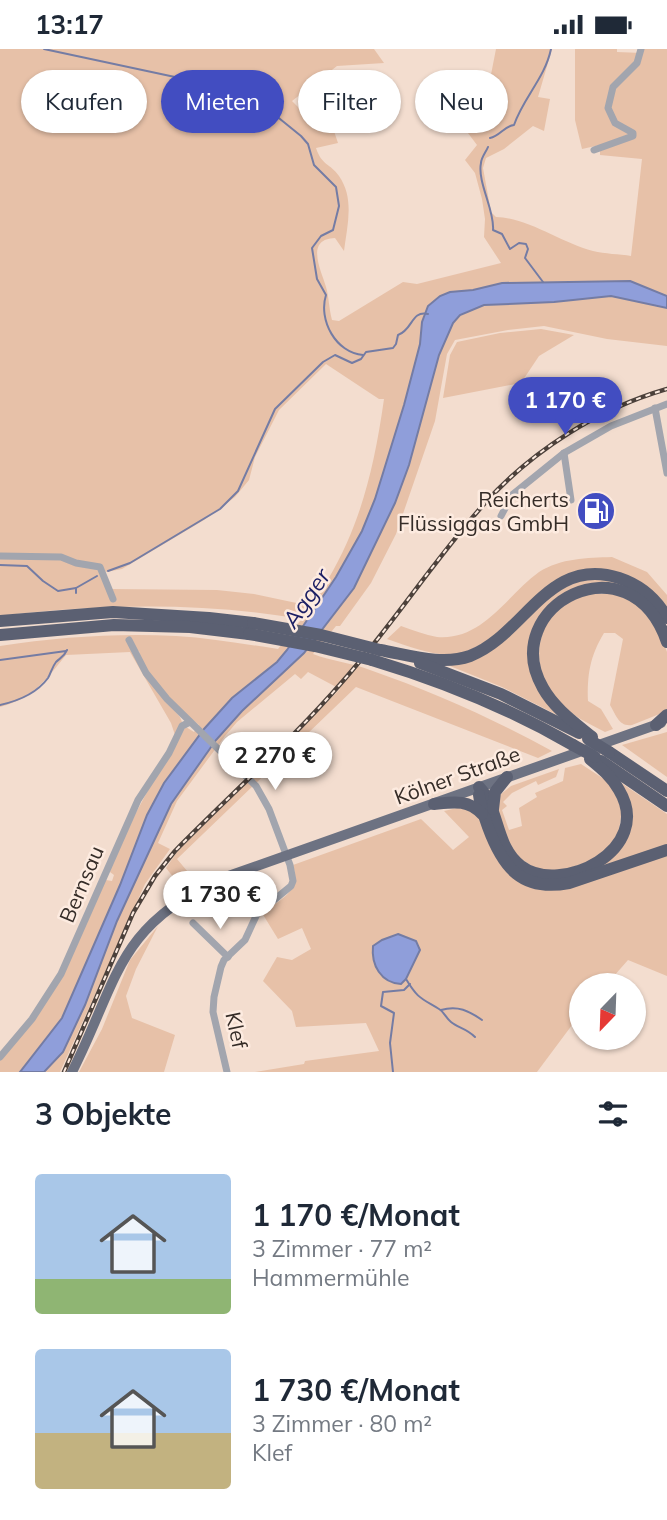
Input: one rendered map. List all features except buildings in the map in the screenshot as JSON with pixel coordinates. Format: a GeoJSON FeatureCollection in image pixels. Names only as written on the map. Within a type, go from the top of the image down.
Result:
{"type":"FeatureCollection","features":[{"type":"Feature","properties":{"kind":"highway"},"geometry":{"type":"LineString","coordinates":[[0,621],[113,612],[209,618],[315,646],[376,655],[459,659],[472,655],[497,640],[556,586],[587,575],[607,575],[638,586],[653,599],[667,618]]}},
{"type":"Feature","properties":{"kind":"highway"},"geometry":{"type":"LineString","coordinates":[[667,642],[659,622],[637,598],[617,590],[602,588],[581,591],[565,598],[541,625],[535,643],[534,662],[539,680],[554,703],[590,738],[667,791]]}},
{"type":"Feature","properties":{"kind":"highway"},"geometry":{"type":"LineString","coordinates":[[0,635],[114,625],[251,629]]}},
{"type":"Feature","properties":{"kind":"highway"},"geometry":{"type":"LineString","coordinates":[[376,655],[454,675],[501,694],[590,738]]}},
{"type":"Feature","properties":{"kind":"highway"},"geometry":{"type":"LineString","coordinates":[[376,655],[527,719],[573,745],[667,806]]}},
{"type":"Feature","properties":{"kind":"highway"},"geometry":{"type":"LineString","coordinates":[[661,723],[667,715]]}},
{"type":"Feature","properties":{"kind":"highway"},"geometry":{"type":"LineString","coordinates":[[479,787],[479,798],[509,853],[528,871],[542,875],[559,875],[603,859],[615,849],[623,836],[627,821],[626,805],[613,781],[592,758]]}},
{"type":"Feature","properties":{"kind":"highway"},"geometry":{"type":"LineString","coordinates":[[506,777],[495,792],[489,815],[496,849],[505,863],[522,878],[537,884],[569,883],[667,850]]}},
{"type":"Feature","properties":{"kind":"highway"},"geometry":{"type":"LineString","coordinates":[[434,804],[465,802],[489,815]]}},
{"type":"Feature","properties":{"kind":"main road","name":"Kölner Straße"},"geometry":{"type":"LineString","coordinates":[[72,1072],[120,965],[140,935],[175,903],[196,890],[661,723]]}},
{"type":"Feature","properties":{"kind":"street"},"geometry":{"type":"LineString","coordinates":[[594,150],[633,136],[633,132],[615,124],[608,108],[613,87],[637,63],[642,49]]}},
{"type":"Feature","properties":{"kind":"street"},"geometry":{"type":"LineString","coordinates":[[500,516],[512,495],[564,453],[611,426],[667,404]]}},
{"type":"Feature","properties":{"kind":"street"},"geometry":{"type":"LineString","coordinates":[[655,408],[667,473]]}},
{"type":"Feature","properties":{"kind":"street"},"geometry":{"type":"LineString","coordinates":[[564,453],[571,500]]}},
{"type":"Feature","properties":{"kind":"street"},"geometry":{"type":"LineString","coordinates":[[0,556],[61,557],[100,567],[113,599]]}},
{"type":"Feature","properties":{"kind":"street","name":"Klef"},"geometry":{"type":"LineString","coordinates":[[129,640],[153,682],[256,786],[269,810],[293,875],[291,886],[257,914],[245,940],[228,957],[218,978],[213,1003],[228,1072]]}},
{"type":"Feature","properties":{"kind":"street","name":"Bernsau"},"geometry":{"type":"LineString","coordinates":[[0,1057],[50,994],[127,820],[183,726],[190,722]]}},
{"type":"Feature","properties":{"kind":"street"},"geometry":{"type":"LineString","coordinates":[[193,923],[228,957]]}},
{"type":"Feature","properties":{"kind":"shaded area"},"geometry":{"type":"Polygon","coordinates":[[[0,49],[374,49],[384,63],[337,66],[332,70],[298,70],[298,96],[292,101],[298,107],[298,133],[335,133],[338,143],[316,148],[321,158],[339,176],[347,194],[348,222],[344,251],[335,238],[320,244],[317,250],[332,320],[339,321],[403,282],[417,284],[501,263],[484,237],[482,199],[475,173],[465,160],[477,145],[468,133],[508,133],[508,70],[492,70],[496,49],[552,49],[538,97],[550,99],[544,131],[533,126],[504,149],[486,158],[483,168],[491,212],[496,217],[533,226],[581,247],[631,256],[642,159],[600,155],[600,145],[582,149],[575,120],[575,49],[617,49],[617,52],[642,53],[643,49],[667,49],[667,346],[607,339],[544,326],[455,340],[447,354],[435,421],[396,534],[371,583],[340,626],[336,626],[313,654],[417,687],[486,717],[552,751],[538,758],[356,687],[177,859],[188,872],[205,877],[181,894],[175,893],[171,884],[174,878],[166,868],[177,852],[340,689],[308,672],[301,679],[295,674],[237,722],[177,801],[158,843],[170,849],[145,884],[60,1072],[0,1072],[0,1059],[34,1019],[61,978],[102,883],[106,880],[112,881],[114,875],[110,872],[111,866],[127,831],[183,729],[186,727],[194,732],[199,725],[154,682],[139,651],[133,652],[150,682],[180,717],[182,722],[175,735],[171,723],[130,652],[66,655],[45,681],[30,693],[0,707],[0,646],[44,640],[154,635],[202,638],[278,649],[322,590],[351,533],[371,471],[384,399],[379,399],[326,364],[279,410],[255,457],[249,480],[235,497],[204,520],[122,569],[106,572],[102,565],[77,562],[61,555],[9,554],[10,557],[60,558],[76,565],[98,569],[110,598],[113,598],[111,589],[217,590],[254,594],[306,605],[296,618],[185,607],[111,607],[0,616],[0,49]]]}},
{"type":"Feature","properties":{"kind":"shaded area"},"geometry":{"type":"Polygon","coordinates":[[[541,329],[574,335],[539,356],[521,383],[443,398],[450,355],[457,342],[500,333],[541,329]]]}},
{"type":"Feature","properties":{"kind":"shaded area"},"geometry":{"type":"Polygon","coordinates":[[[612,557],[647,572],[667,595],[667,609],[655,595],[584,571],[502,631],[468,650],[456,654],[438,654],[387,639],[401,626],[437,637],[468,632],[493,615],[547,567],[574,560],[612,557]]]}},
{"type":"Feature","properties":{"kind":"shaded area"},"geometry":{"type":"Polygon","coordinates":[[[584,579],[620,581],[663,616],[667,632],[628,590],[561,597],[531,652],[565,719],[502,687],[440,662],[464,660],[547,596],[584,579]]]}},
{"type":"Feature","properties":{"kind":"shaded area"},"geometry":{"type":"Polygon","coordinates":[[[587,594],[615,594],[637,604],[660,632],[667,652],[667,711],[632,725],[624,724],[616,716],[610,705],[623,639],[615,633],[604,633],[599,641],[590,666],[588,692],[588,701],[601,709],[613,729],[605,732],[580,719],[564,707],[550,691],[540,666],[539,653],[545,627],[562,606],[587,594]]]}},
{"type":"Feature","properties":{"kind":"shaded area"},"geometry":{"type":"Polygon","coordinates":[[[667,732],[667,777],[622,745],[667,732]]]}},
{"type":"Feature","properties":{"kind":"shaded area"},"geometry":{"type":"Polygon","coordinates":[[[581,764],[610,783],[622,809],[618,837],[596,859],[561,871],[540,871],[515,855],[497,815],[500,795],[511,786],[559,769],[556,777],[538,785],[536,781],[512,793],[503,802],[507,806],[502,810],[509,830],[522,826],[519,808],[537,797],[535,793],[563,781],[565,768],[581,764]]]}},
{"type":"Feature","properties":{"kind":"shaded area"},"geometry":{"type":"Polygon","coordinates":[[[614,778],[667,814],[667,847],[578,877],[528,877],[513,863],[572,874],[626,836],[614,778]]]}},
{"type":"Feature","properties":{"kind":"shaded area"},"geometry":{"type":"Polygon","coordinates":[[[457,808],[475,811],[522,883],[667,854],[667,976],[628,960],[617,973],[569,973],[569,1029],[537,1072],[255,1072],[304,1064],[305,1061],[379,1051],[366,1023],[296,1027],[292,1011],[263,981],[277,957],[292,960],[311,949],[302,928],[278,939],[262,913],[292,888],[295,874],[293,865],[421,819],[453,850],[469,837],[444,811],[457,808]],[[408,937],[382,975],[406,979],[420,950],[419,945],[408,937]]]}},
{"type":"Feature","properties":{"kind":"shaded area"},"geometry":{"type":"Polygon","coordinates":[[[158,926],[136,969],[126,996],[132,1018],[175,1035],[164,1072],[79,1072],[102,1029],[130,960],[158,926]]]}},
{"type":"Feature","properties":{"kind":"water","name":"Agger"},"geometry":{"type":"Polygon","coordinates":[[[630,281],[667,296],[667,308],[611,296],[484,305],[460,315],[453,323],[439,355],[409,465],[395,503],[354,588],[304,653],[242,711],[216,740],[171,804],[117,921],[85,1005],[63,1052],[44,1072],[20,1072],[62,1018],[120,885],[147,815],[164,783],[204,729],[232,698],[277,662],[287,650],[336,577],[362,531],[375,499],[404,405],[428,306],[450,292],[502,283],[630,281]]]}},
{"type":"Feature","properties":{"kind":"water"},"geometry":{"type":"Polygon","coordinates":[[[398,934],[416,941],[420,950],[401,984],[383,977],[376,966],[373,953],[373,946],[398,934]]]}},
{"type":"Feature","properties":{"kind":"waterway"},"geometry":{"type":"LineString","coordinates":[[44,49],[203,83],[222,91],[231,88],[258,99],[301,136],[308,144],[314,165],[336,187],[339,206],[333,230],[321,236],[312,248],[317,279],[326,295],[324,305],[327,324],[337,342],[353,353],[363,355]]}},
{"type":"Feature","properties":{"kind":"waterway"},"geometry":{"type":"LineString","coordinates":[[490,138],[514,125],[544,69],[551,49]]}},
{"type":"Feature","properties":{"kind":"waterway"},"geometry":{"type":"LineString","coordinates":[[488,147],[480,171],[493,230],[502,234],[510,249],[519,243],[526,244],[528,249],[525,258],[543,282]]}},
{"type":"Feature","properties":{"kind":"waterway"},"geometry":{"type":"LineString","coordinates":[[108,571],[130,563],[220,509],[238,491],[275,409],[323,362],[335,355],[352,363],[361,359],[366,352],[393,348],[398,335],[407,329],[418,315],[428,314]]}},
{"type":"Feature","properties":{"kind":"waterway"},"geometry":{"type":"LineString","coordinates":[[0,565],[27,566],[58,591],[76,588]]}},
{"type":"Feature","properties":{"kind":"waterway"},"geometry":{"type":"LineString","coordinates":[[76,593],[76,588],[97,576]]}},
{"type":"Feature","properties":{"kind":"waterway"},"geometry":{"type":"LineString","coordinates":[[0,705],[20,699],[38,688],[67,650]]}},
{"type":"Feature","properties":{"kind":"waterway"},"geometry":{"type":"LineString","coordinates":[[0,660],[66,651]]}},
{"type":"Feature","properties":{"kind":"waterway"},"geometry":{"type":"LineString","coordinates":[[406,979],[420,997],[475,1037]]}},
{"type":"Feature","properties":{"kind":"waterway"},"geometry":{"type":"LineString","coordinates":[[393,1072],[390,1043],[394,1013],[381,1006],[383,992],[404,990],[410,984]]}},
{"type":"Feature","properties":{"kind":"waterway"},"geometry":{"type":"LineString","coordinates":[[441,1010],[463,1010],[482,1020]]}},
{"type":"Feature","properties":{"kind":"railway"},"geometry":{"type":"LineString","coordinates":[[64,1072],[133,913],[155,876],[175,851],[323,703],[466,525],[504,484],[545,449],[592,420],[641,397],[667,389]]}},
{"type":"Feature","properties":{"kind":"place","name":"Reicherts Flüssiggas GmbH"},"geometry":{"type":"Point","coordinates":[596,511]}}]}
